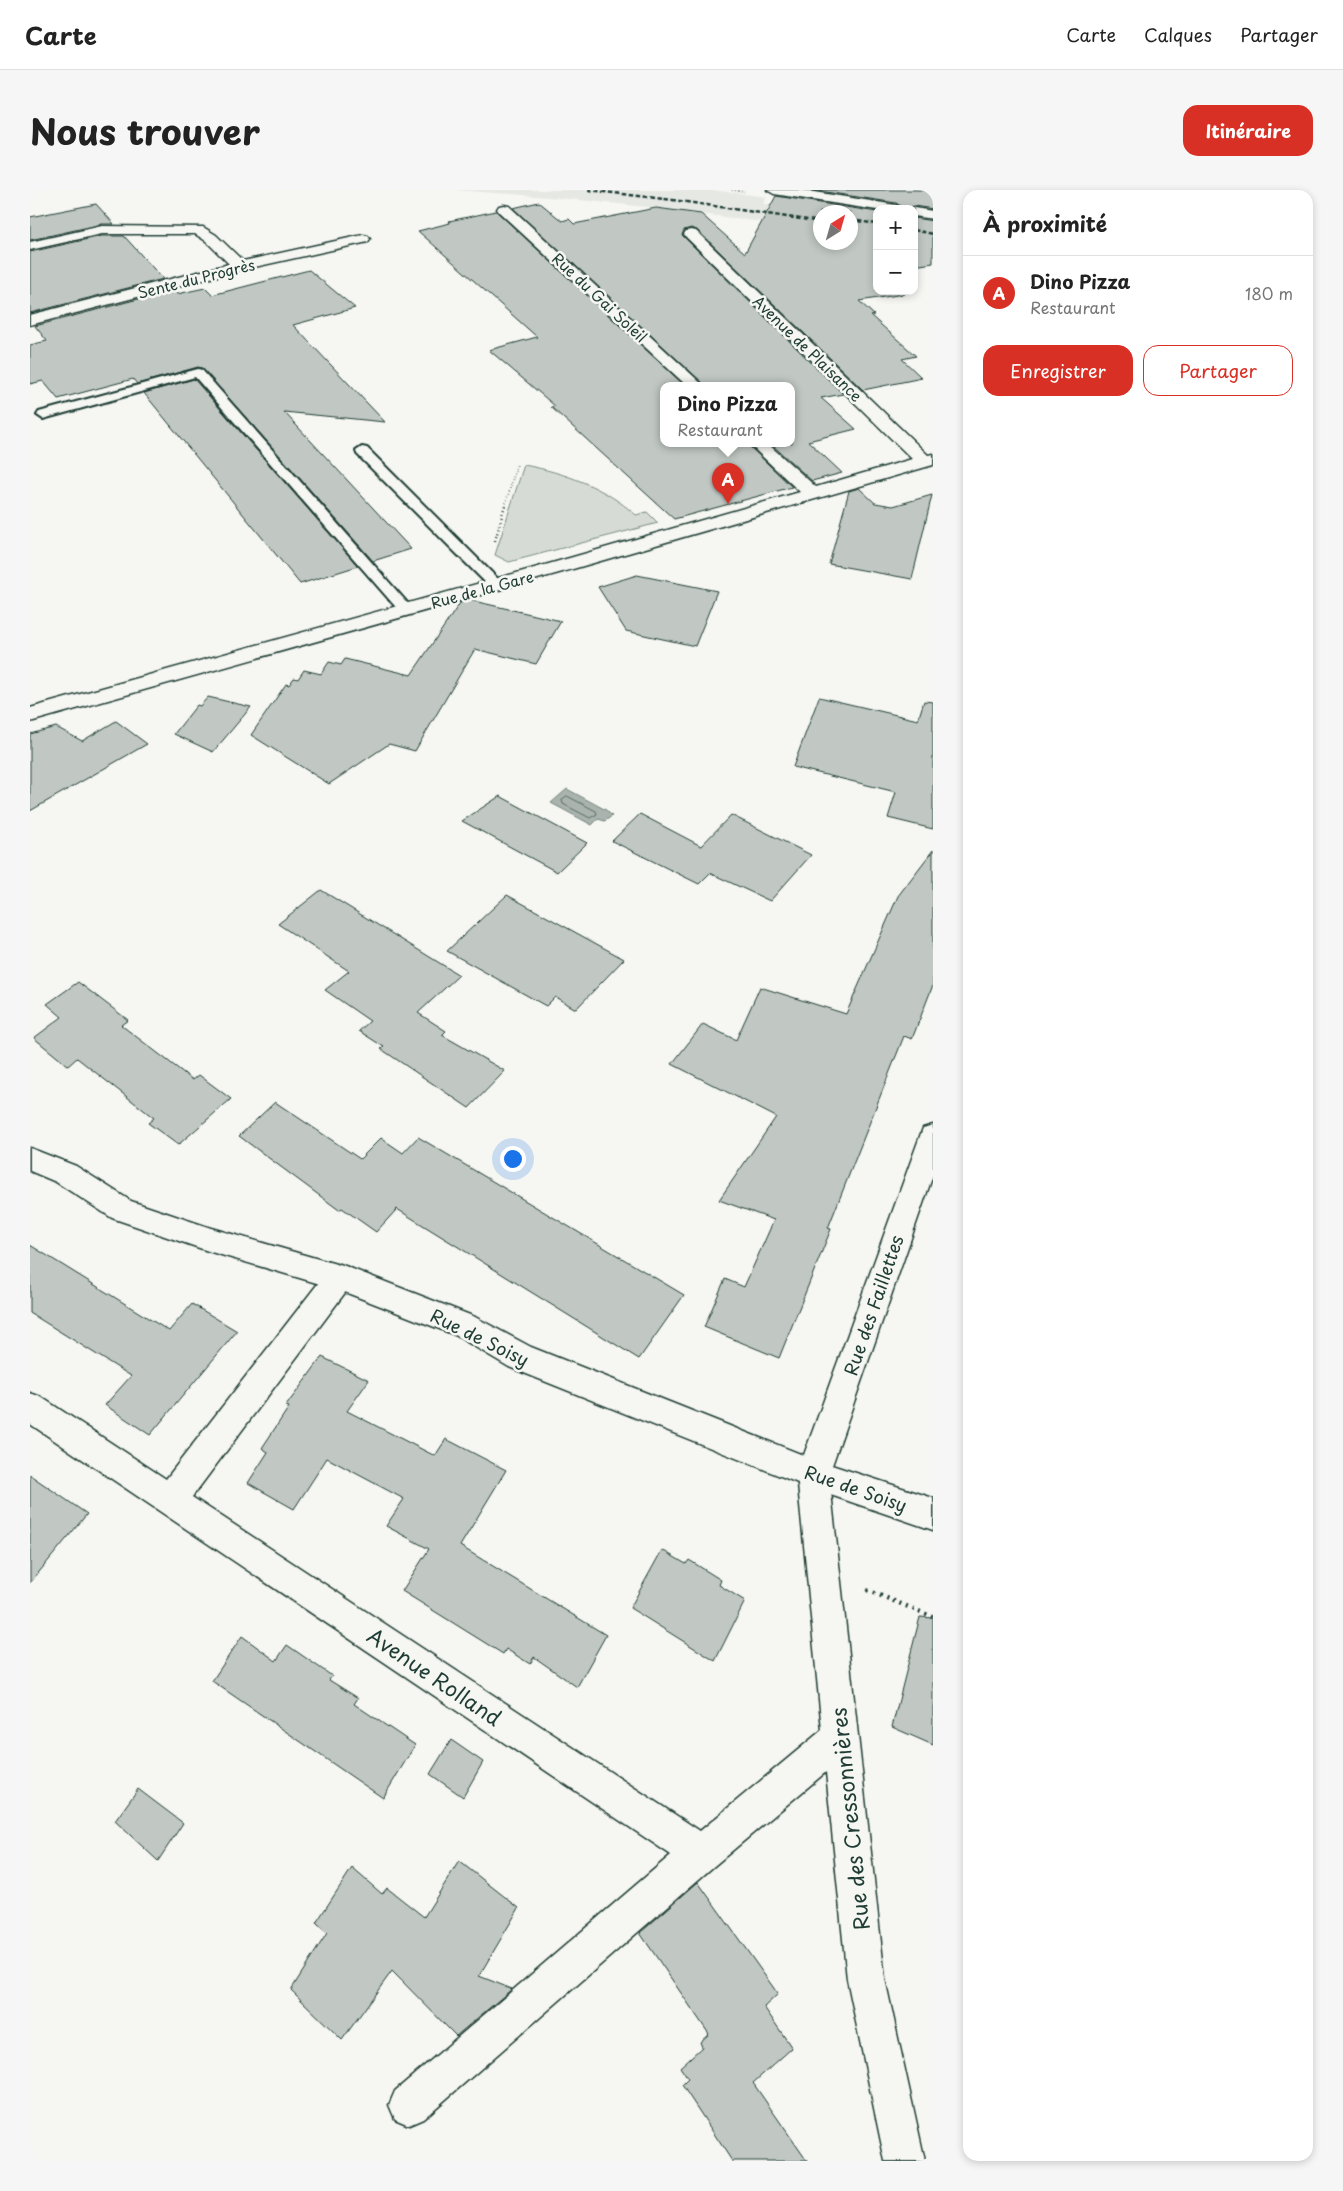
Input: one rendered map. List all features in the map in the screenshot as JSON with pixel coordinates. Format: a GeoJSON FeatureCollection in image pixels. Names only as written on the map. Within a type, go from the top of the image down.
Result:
{"type":"FeatureCollection","features":[{"type":"Feature","properties":{"kind":"street"},"geometry":{"type":"LineString","coordinates":[[774,190],[873,205]]}},
{"type":"Feature","properties":{"kind":"street","name":"Rue du Gai Soleil"},"geometry":{"type":"LineString","coordinates":[[504,209],[692,382]]}},
{"type":"Feature","properties":{"kind":"street"},"geometry":{"type":"LineString","coordinates":[[918,213],[933,215]]}},
{"type":"Feature","properties":{"kind":"street"},"geometry":{"type":"LineString","coordinates":[[30,246],[102,230],[198,230],[211,238],[240,266]]}},
{"type":"Feature","properties":{"kind":"street","name":"Avenue de Plaisance"},"geometry":{"type":"LineString","coordinates":[[690,234],[929,460]]}},
{"type":"Feature","properties":{"kind":"street","name":"Sente du Progrès"},"geometry":{"type":"LineString","coordinates":[[30,320],[240,266],[363,239]]}},
{"type":"Feature","properties":{"kind":"street"},"geometry":{"type":"LineString","coordinates":[[761,447],[813,494]]}},
{"type":"Feature","properties":{"kind":"street","name":"Rue de la Gare"},"geometry":{"type":"LineString","coordinates":[[30,715],[496,585],[929,460]]}},
{"type":"Feature","properties":{"kind":"street","name":"Rue des Faillettes"},"geometry":{"type":"LineString","coordinates":[[813,1474],[933,1136]]}},
{"type":"Feature","properties":{"kind":"street","name":"Rue de Soisy"},"geometry":{"type":"LineString","coordinates":[[30,1159],[66,1174],[122,1210],[211,1240],[340,1277],[465,1326],[520,1357],[813,1474],[933,1514]]}},
{"type":"Feature","properties":{"kind":"street"},"geometry":{"type":"LineString","coordinates":[[170,1500],[340,1277]]}},
{"type":"Feature","properties":{"kind":"street","name":"Avenue Rolland"},"geometry":{"type":"LineString","coordinates":[[30,1407],[701,1853]]}},
{"type":"Feature","properties":{"kind":"street","name":"Rue des Cressonnières"},"geometry":{"type":"LineString","coordinates":[[813,1474],[866,1979],[905,2161]]}},
{"type":"Feature","properties":{"kind":"street"},"geometry":{"type":"LineString","coordinates":[[409,2105],[701,1853],[840,1738]]}},
{"type":"Feature","properties":{"kind":"lane"},"geometry":{"type":"LineString","coordinates":[[43,415],[198,373],[406,610]]}},
{"type":"Feature","properties":{"kind":"lane"},"geometry":{"type":"LineString","coordinates":[[362,451],[496,585]]}},
{"type":"Feature","properties":{"kind":"path"},"geometry":{"type":"LineString","coordinates":[[481,571],[491,554],[517,464]]}},
{"type":"Feature","properties":{"kind":"path"},"geometry":{"type":"LineString","coordinates":[[866,1589],[933,1617]]}},
{"type":"Feature","properties":{"kind":"shaded area"},"geometry":{"type":"Polygon","coordinates":[[[454,190],[712,190],[767,197],[763,204],[813,212],[813,223],[766,215],[762,222],[657,208],[454,190]]]}},
{"type":"Feature","properties":{"kind":"shaded area"},"geometry":{"type":"Polygon","coordinates":[[[524,465],[555,472],[584,482],[611,496],[636,515],[647,512],[658,523],[509,562],[495,555],[524,465]]]}},
{"type":"Feature","properties":{"kind":"water"},"geometry":{"type":"Polygon","coordinates":[[[567,789],[606,810],[612,816],[605,821],[598,819],[592,825],[551,803],[567,789]]]}},
{"type":"Feature","properties":{"kind":"building"},"geometry":{"type":"Polygon","coordinates":[[[813,190],[933,190],[933,209],[918,207],[918,205],[899,205],[813,190]]]}},
{"type":"Feature","properties":{"kind":"building"},"geometry":{"type":"Polygon","coordinates":[[[776,196],[833,205],[813,205],[813,250],[858,250],[858,209],[873,211],[873,295],[898,295],[859,301],[874,315],[871,316],[916,356],[902,359],[922,378],[863,390],[697,230],[691,228],[684,230],[682,235],[843,394],[821,398],[856,429],[808,441],[842,473],[812,481],[774,447],[795,447],[795,382],[702,382],[513,208],[539,202],[562,221],[569,219],[574,224],[656,208],[701,214],[745,253],[776,196]]]}},
{"type":"Feature","properties":{"kind":"building"},"geometry":{"type":"Polygon","coordinates":[[[96,204],[114,224],[102,224],[30,240],[30,217],[96,204]]]}},
{"type":"Feature","properties":{"kind":"building"},"geometry":{"type":"Polygon","coordinates":[[[496,211],[681,382],[660,382],[660,447],[750,447],[792,487],[674,519],[551,407],[555,406],[489,350],[537,337],[418,231],[450,223],[449,221],[496,211]]]}},
{"type":"Feature","properties":{"kind":"building"},"geometry":{"type":"Polygon","coordinates":[[[918,219],[933,221],[933,263],[918,265],[918,219]]]}},
{"type":"Feature","properties":{"kind":"building"},"geometry":{"type":"Polygon","coordinates":[[[102,236],[124,236],[163,279],[30,313],[30,252],[102,236]]]}},
{"type":"Feature","properties":{"kind":"building"},"geometry":{"type":"Polygon","coordinates":[[[309,270],[355,308],[293,325],[385,422],[284,412],[411,549],[373,561],[202,368],[198,367],[137,384],[133,379],[58,399],[43,381],[30,384],[30,345],[47,341],[35,326],[173,290],[177,294],[205,288],[212,295],[309,270]]]}},
{"type":"Feature","properties":{"kind":"building"},"geometry":{"type":"Polygon","coordinates":[[[194,379],[358,566],[300,584],[144,393],[194,379]]]}},
{"type":"Feature","properties":{"kind":"building"},"geometry":{"type":"Polygon","coordinates":[[[859,488],[875,503],[893,506],[932,495],[912,579],[829,564],[849,491],[859,488]]]}},
{"type":"Feature","properties":{"kind":"building"},"geometry":{"type":"Polygon","coordinates":[[[637,575],[717,591],[695,646],[626,631],[598,587],[637,575]]]}},
{"type":"Feature","properties":{"kind":"building"},"geometry":{"type":"Polygon","coordinates":[[[469,600],[561,621],[536,664],[475,649],[415,751],[389,744],[329,784],[251,735],[286,684],[289,685],[294,678],[298,679],[304,670],[321,674],[329,662],[341,665],[345,659],[411,675],[460,603],[469,600]]]}},
{"type":"Feature","properties":{"kind":"building"},"geometry":{"type":"Polygon","coordinates":[[[208,697],[251,707],[213,752],[174,734],[197,705],[200,706],[208,697]]]}},
{"type":"Feature","properties":{"kind":"building"},"geometry":{"type":"Polygon","coordinates":[[[819,697],[918,720],[924,701],[933,702],[933,829],[888,818],[896,792],[793,767],[819,697]]]}},
{"type":"Feature","properties":{"kind":"building"},"geometry":{"type":"Polygon","coordinates":[[[116,721],[147,744],[30,811],[30,734],[56,727],[82,741],[116,721]]]}},
{"type":"Feature","properties":{"kind":"building"},"geometry":{"type":"Polygon","coordinates":[[[500,796],[587,843],[557,872],[462,821],[500,796]]]}},
{"type":"Feature","properties":{"kind":"building"},"geometry":{"type":"Polygon","coordinates":[[[640,814],[701,846],[731,815],[811,855],[770,901],[710,873],[699,884],[612,841],[640,814]]]}},
{"type":"Feature","properties":{"kind":"building"},"geometry":{"type":"Polygon","coordinates":[[[933,850],[933,985],[912,1039],[904,1036],[828,1228],[831,1229],[779,1358],[704,1327],[725,1279],[744,1287],[774,1220],[719,1200],[776,1117],[672,1064],[703,1024],[736,1040],[760,987],[846,1014],[898,896],[933,850]]]}},
{"type":"Feature","properties":{"kind":"building"},"geometry":{"type":"Polygon","coordinates":[[[321,890],[459,975],[418,1013],[446,1031],[442,1035],[505,1071],[469,1108],[381,1049],[384,1047],[359,1031],[370,1021],[325,990],[349,971],[278,924],[321,890]]]}},
{"type":"Feature","properties":{"kind":"building"},"geometry":{"type":"Polygon","coordinates":[[[507,895],[624,959],[576,1009],[555,997],[546,1006],[447,951],[507,895]]]}},
{"type":"Feature","properties":{"kind":"building"},"geometry":{"type":"Polygon","coordinates":[[[78,982],[128,1020],[121,1025],[193,1080],[199,1075],[231,1099],[178,1145],[148,1123],[154,1118],[77,1058],[68,1066],[34,1038],[62,1017],[47,1004],[78,982]]]}},
{"type":"Feature","properties":{"kind":"building"},"geometry":{"type":"Polygon","coordinates":[[[275,1102],[360,1159],[381,1138],[403,1153],[418,1137],[684,1295],[639,1359],[397,1209],[376,1232],[342,1208],[339,1210],[239,1136],[275,1102]]]}},
{"type":"Feature","properties":{"kind":"building"},"geometry":{"type":"Polygon","coordinates":[[[30,1245],[169,1331],[192,1304],[237,1331],[150,1435],[105,1405],[131,1376],[30,1313],[30,1245]]]}},
{"type":"Feature","properties":{"kind":"building"},"geometry":{"type":"Polygon","coordinates":[[[322,1357],[369,1380],[347,1411],[435,1456],[446,1439],[506,1470],[460,1546],[606,1635],[577,1687],[534,1657],[530,1664],[506,1649],[503,1654],[402,1591],[429,1549],[386,1526],[404,1499],[327,1458],[294,1509],[248,1483],[268,1452],[262,1448],[289,1407],[286,1406],[322,1357]]]}},
{"type":"Feature","properties":{"kind":"building"},"geometry":{"type":"Polygon","coordinates":[[[30,1475],[87,1514],[30,1583],[30,1475]]]}},
{"type":"Feature","properties":{"kind":"building"},"geometry":{"type":"Polygon","coordinates":[[[662,1550],[686,1564],[689,1560],[721,1580],[719,1585],[745,1601],[715,1661],[630,1608],[662,1550]]]}},
{"type":"Feature","properties":{"kind":"building"},"geometry":{"type":"Polygon","coordinates":[[[920,1617],[933,1618],[933,1745],[892,1727],[920,1617]]]}},
{"type":"Feature","properties":{"kind":"building"},"geometry":{"type":"Polygon","coordinates":[[[242,1636],[276,1661],[287,1645],[332,1676],[329,1680],[358,1698],[354,1704],[415,1745],[383,1798],[212,1681],[242,1636]]]}},
{"type":"Feature","properties":{"kind":"building"},"geometry":{"type":"Polygon","coordinates":[[[451,1740],[483,1762],[463,1797],[430,1774],[451,1740]]]}},
{"type":"Feature","properties":{"kind":"building"},"geometry":{"type":"Polygon","coordinates":[[[138,1789],[183,1823],[158,1861],[115,1821],[138,1789]]]}},
{"type":"Feature","properties":{"kind":"building"},"geometry":{"type":"Polygon","coordinates":[[[459,1861],[519,1908],[479,1976],[512,1989],[456,2036],[392,1971],[342,2040],[291,1990],[327,1933],[316,1923],[352,1868],[382,1894],[387,1888],[424,1917],[459,1861]]]}},
{"type":"Feature","properties":{"kind":"building"},"geometry":{"type":"Polygon","coordinates":[[[698,1882],[778,1994],[764,2007],[792,2048],[753,2083],[807,2161],[732,2161],[682,2085],[688,2079],[680,2067],[702,2047],[700,2042],[709,2034],[640,1933],[698,1882]]]}},
{"type":"Feature","properties":{"kind":"railway"},"geometry":{"type":"LineString","coordinates":[[588,190],[673,200],[813,221]]}},
{"type":"Feature","properties":{"kind":"railway"},"geometry":{"type":"LineString","coordinates":[[858,221],[873,223]]}},
{"type":"Feature","properties":{"kind":"railway"},"geometry":{"type":"LineString","coordinates":[[918,231],[933,234]]}},
{"type":"Feature","properties":{"kind":"place","name":"Dino Pizza"},"geometry":{"type":"Point","coordinates":[728,504]}}]}
